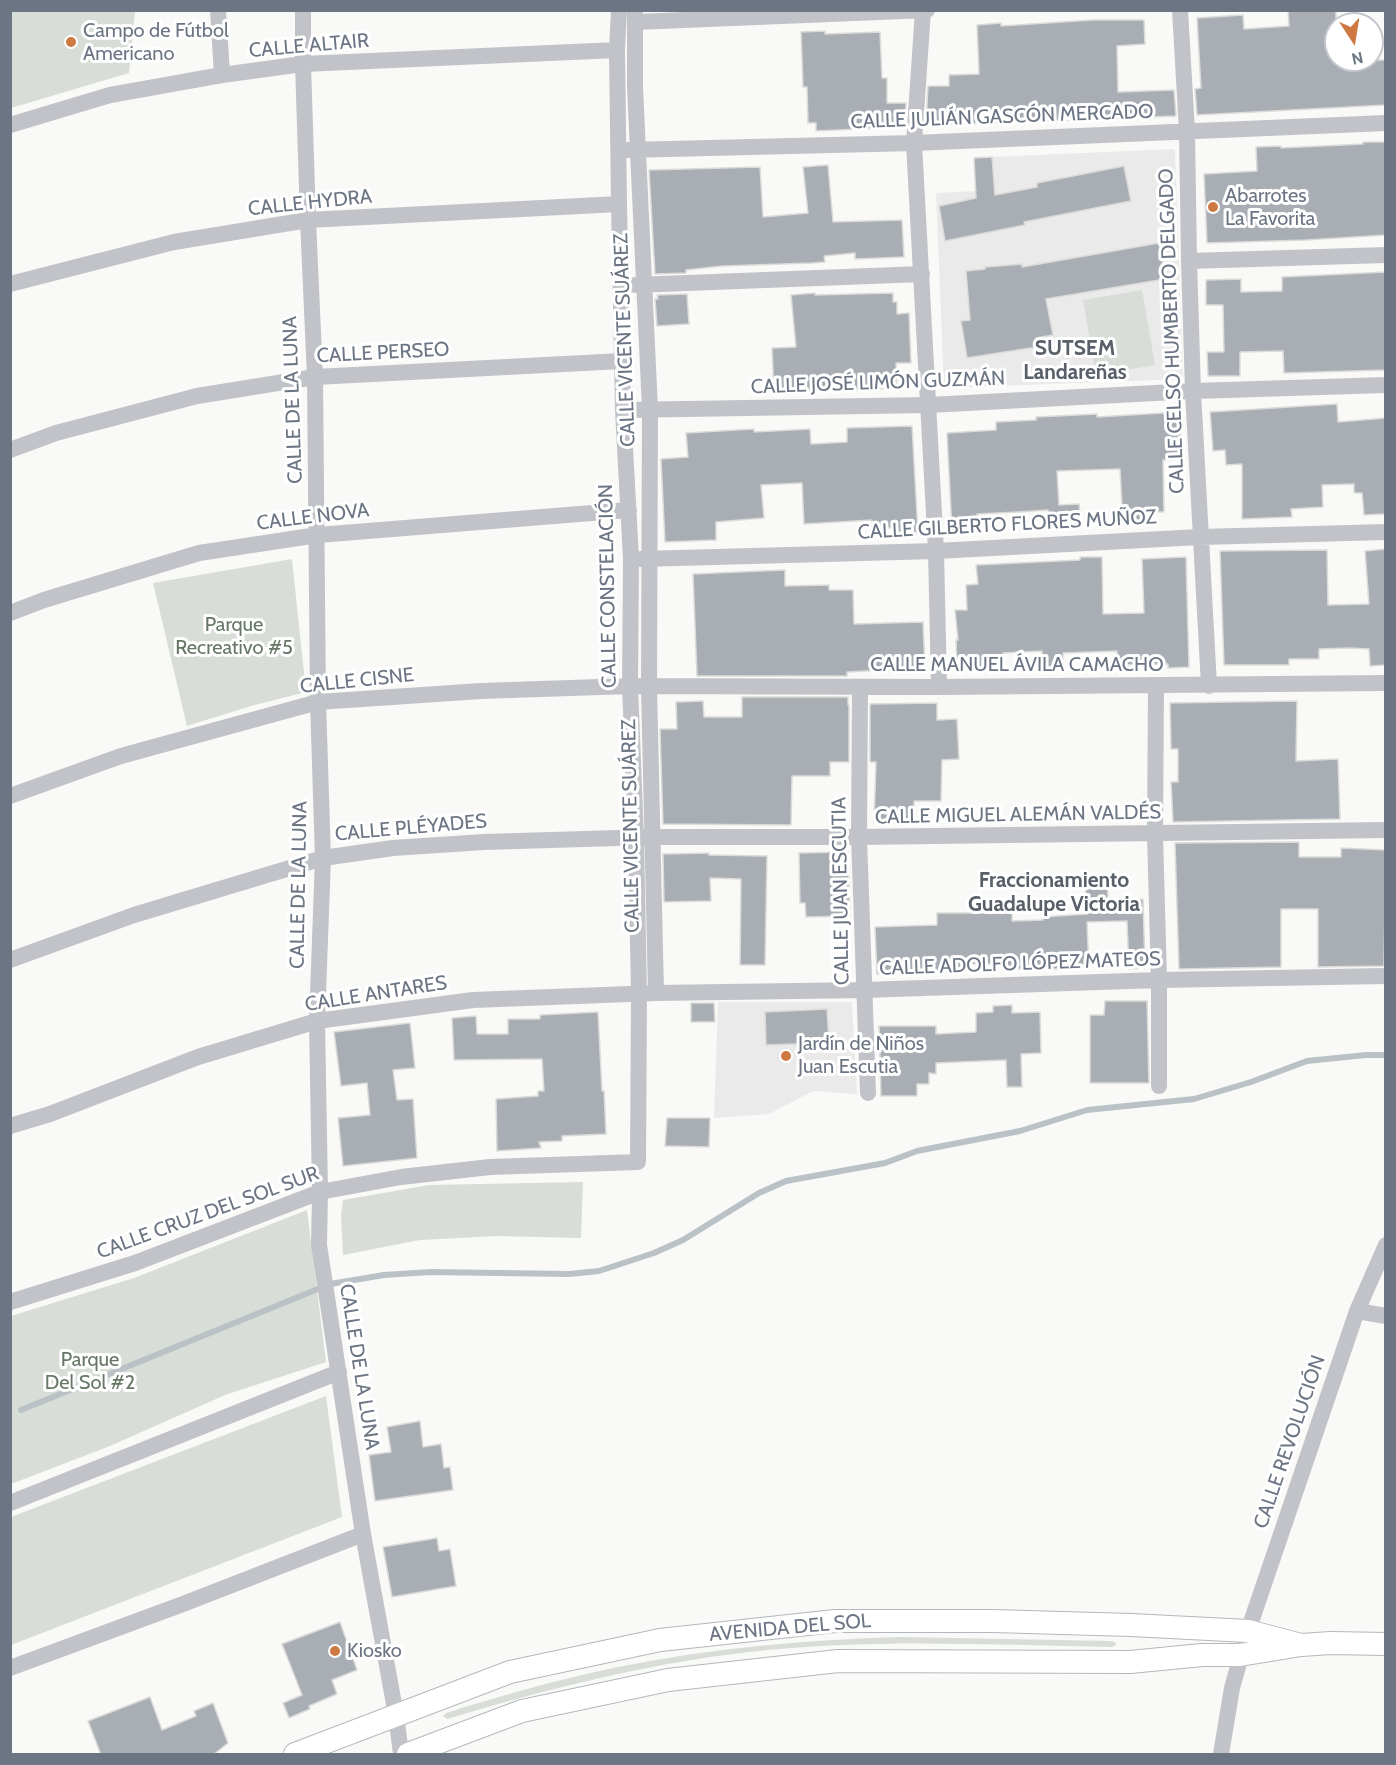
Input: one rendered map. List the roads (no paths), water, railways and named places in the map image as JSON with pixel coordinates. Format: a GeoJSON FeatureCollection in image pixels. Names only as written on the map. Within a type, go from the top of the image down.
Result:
{"type":"FeatureCollection","features":[{"type":"Feature","properties":{"kind":"street"},"geometry":{"type":"LineString","coordinates":[[218,10],[222,75]]}},
{"type":"Feature","properties":{"kind":"street","name":"CALLE DE LA LUNA"},"geometry":{"type":"LineString","coordinates":[[303,10],[308,220],[315,377],[318,702],[323,858],[317,1021],[319,1245],[363,1534],[396,1715],[401,1755]]}},
{"type":"Feature","properties":{"kind":"street","name":"CALLE CONSTELACIÓN"},"geometry":{"type":"LineString","coordinates":[[619,10],[617,50],[626,88],[619,151],[619,204],[623,410],[631,559],[630,686],[644,838],[647,993],[638,1162]]}},
{"type":"Feature","properties":{"kind":"street","name":"CALLE CELSO HUMBERTO DELGADO"},"geometry":{"type":"LineString","coordinates":[[1180,10],[1187,131],[1193,391],[1209,686]]}},
{"type":"Feature","properties":{"kind":"street"},"geometry":{"type":"LineString","coordinates":[[635,16],[924,11],[914,143],[936,550],[939,687]]}},
{"type":"Feature","properties":{"kind":"street","name":"CALLE VICENTE SUÁREZ"},"geometry":{"type":"LineString","coordinates":[[635,16],[626,88],[639,150],[650,410],[649,687],[644,838]]}},
{"type":"Feature","properties":{"kind":"street","name":"CALLE ALTAIR"},"geometry":{"type":"LineString","coordinates":[[10,126],[110,95],[222,75],[303,64],[617,50]]}},
{"type":"Feature","properties":{"kind":"street","name":"CALLE JULIÁN GASCÓN MERCADO"},"geometry":{"type":"LineString","coordinates":[[619,151],[914,143],[1386,123]]}},
{"type":"Feature","properties":{"kind":"street","name":"CALLE HYDRA"},"geometry":{"type":"LineString","coordinates":[[10,284],[174,242],[308,220],[619,204]]}},
{"type":"Feature","properties":{"kind":"street"},"geometry":{"type":"LineString","coordinates":[[1189,261],[1386,255]]}},
{"type":"Feature","properties":{"kind":"street"},"geometry":{"type":"LineString","coordinates":[[621,285],[922,274]]}},
{"type":"Feature","properties":{"kind":"street","name":"CALLE PERSEO"},"geometry":{"type":"LineString","coordinates":[[10,450],[56,433],[197,396],[315,377],[622,361]]}},
{"type":"Feature","properties":{"kind":"street","name":"CALLE JOSÉ LIMÓN GUZMÁN"},"geometry":{"type":"LineString","coordinates":[[623,410],[929,405],[1193,391],[1386,385]]}},
{"type":"Feature","properties":{"kind":"street","name":"CALLE NOVA"},"geometry":{"type":"LineString","coordinates":[[10,613],[44,600],[199,552],[318,535],[629,510]]}},
{"type":"Feature","properties":{"kind":"street","name":"CALLE GILBERTO FLORES MUÑOZ"},"geometry":{"type":"LineString","coordinates":[[631,559],[936,550],[1200,537],[1386,532]]}},
{"type":"Feature","properties":{"kind":"street","name":"CALLE MANUEL ÁVILA CAMACHO"},"geometry":{"type":"LineString","coordinates":[[649,687],[1209,686],[1386,683]]}},
{"type":"Feature","properties":{"kind":"street"},"geometry":{"type":"LineString","coordinates":[[1156,686],[1155,834],[1160,1086]]}},
{"type":"Feature","properties":{"kind":"street","name":"CALLE CISNE"},"geometry":{"type":"LineString","coordinates":[[10,796],[121,756],[318,702],[481,691],[649,687]]}},
{"type":"Feature","properties":{"kind":"street","name":"CALLE JUAN ESCUTIA"},"geometry":{"type":"LineString","coordinates":[[860,687],[859,837],[868,1094]]}},
{"type":"Feature","properties":{"kind":"street","name":"CALLE MIGUEL ALEMÁN VALDÉS"},"geometry":{"type":"LineString","coordinates":[[644,838],[1386,830]]}},
{"type":"Feature","properties":{"kind":"street","name":"CALLE PLÉYADES"},"geometry":{"type":"LineString","coordinates":[[10,960],[134,915],[323,858],[393,848],[484,842],[644,838]]}},
{"type":"Feature","properties":{"kind":"street","name":"CALLE ADOLFO LÓPEZ MATEOS"},"geometry":{"type":"LineString","coordinates":[[647,993],[865,990],[1159,980],[1386,976]]}},
{"type":"Feature","properties":{"kind":"street","name":"CALLE ANTARES"},"geometry":{"type":"LineString","coordinates":[[10,1126],[50,1114],[198,1057],[317,1021],[473,1000],[647,993]]}},
{"type":"Feature","properties":{"kind":"street","name":"CALLE CRUZ DEL SOL SUR"},"geometry":{"type":"LineString","coordinates":[[10,1302],[135,1263],[320,1192],[401,1177],[490,1167],[638,1162]]}},
{"type":"Feature","properties":{"kind":"street","name":"CALLE REVOLUCIÓN"},"geometry":{"type":"LineString","coordinates":[[1221,1755],[1240,1655],[1358,1311],[1386,1245]]}},
{"type":"Feature","properties":{"kind":"street"},"geometry":{"type":"LineString","coordinates":[[1358,1311],[1386,1316]]}},
{"type":"Feature","properties":{"kind":"street"},"geometry":{"type":"LineString","coordinates":[[10,1503],[339,1372]]}},
{"type":"Feature","properties":{"kind":"street"},"geometry":{"type":"LineString","coordinates":[[10,1668],[363,1534]]}},
{"type":"Feature","properties":{"kind":"street","name":"AVENIDA DEL SOL"},"geometry":{"type":"LineString","coordinates":[[295,1755],[510,1672],[660,1640],[834,1621],[1016,1622],[1248,1631],[1302,1645]]}},
{"type":"Feature","properties":{"kind":"street"},"geometry":{"type":"LineString","coordinates":[[1202,1629],[1202,1655]]}},
{"type":"Feature","properties":{"kind":"street","name":"AVENIDA DEL SOL"},"geometry":{"type":"LineString","coordinates":[[408,1755],[522,1711],[668,1680],[838,1661],[1130,1662],[1202,1655],[1240,1655],[1302,1645],[1386,1644]]}},
{"type":"Feature","properties":{"kind":"waterway"},"geometry":{"type":"LineString","coordinates":[[21,1410],[330,1284],[384,1275],[430,1272],[569,1274],[599,1271],[654,1253],[683,1240],[759,1193],[786,1181],[885,1163],[917,1151],[1020,1131],[1087,1110],[1194,1099],[1251,1082],[1307,1061],[1386,1055]]}},
{"type":"Feature","properties":{"kind":"place","name":"Campo de Fútbol Americano"},"geometry":{"type":"Point","coordinates":[71,42]}},
{"type":"Feature","properties":{"kind":"place","name":"Abarrotes La Favorita"},"geometry":{"type":"Point","coordinates":[1213,207]}},
{"type":"Feature","properties":{"kind":"place","name":"Jardín de Niños Juan Escutia"},"geometry":{"type":"Point","coordinates":[786,1056]}},
{"type":"Feature","properties":{"kind":"place","name":"Kiosko"},"geometry":{"type":"Point","coordinates":[335,1651]}},
{"type":"Feature","properties":{"kind":"district","name":"SUTSEM Landareñas"},"geometry":{"type":"Point","coordinates":[1075,361]}},
{"type":"Feature","properties":{"kind":"district","name":"Fraccionamiento Guadalupe Victoria"},"geometry":{"type":"Point","coordinates":[1054,893]}},
{"type":"Feature","properties":{"kind":"park label","name":"Parque Recreativo #5"},"geometry":{"type":"Point","coordinates":[234,636]}},
{"type":"Feature","properties":{"kind":"park label","name":"Parque Del Sol #2"},"geometry":{"type":"Point","coordinates":[90,1372]}}]}
